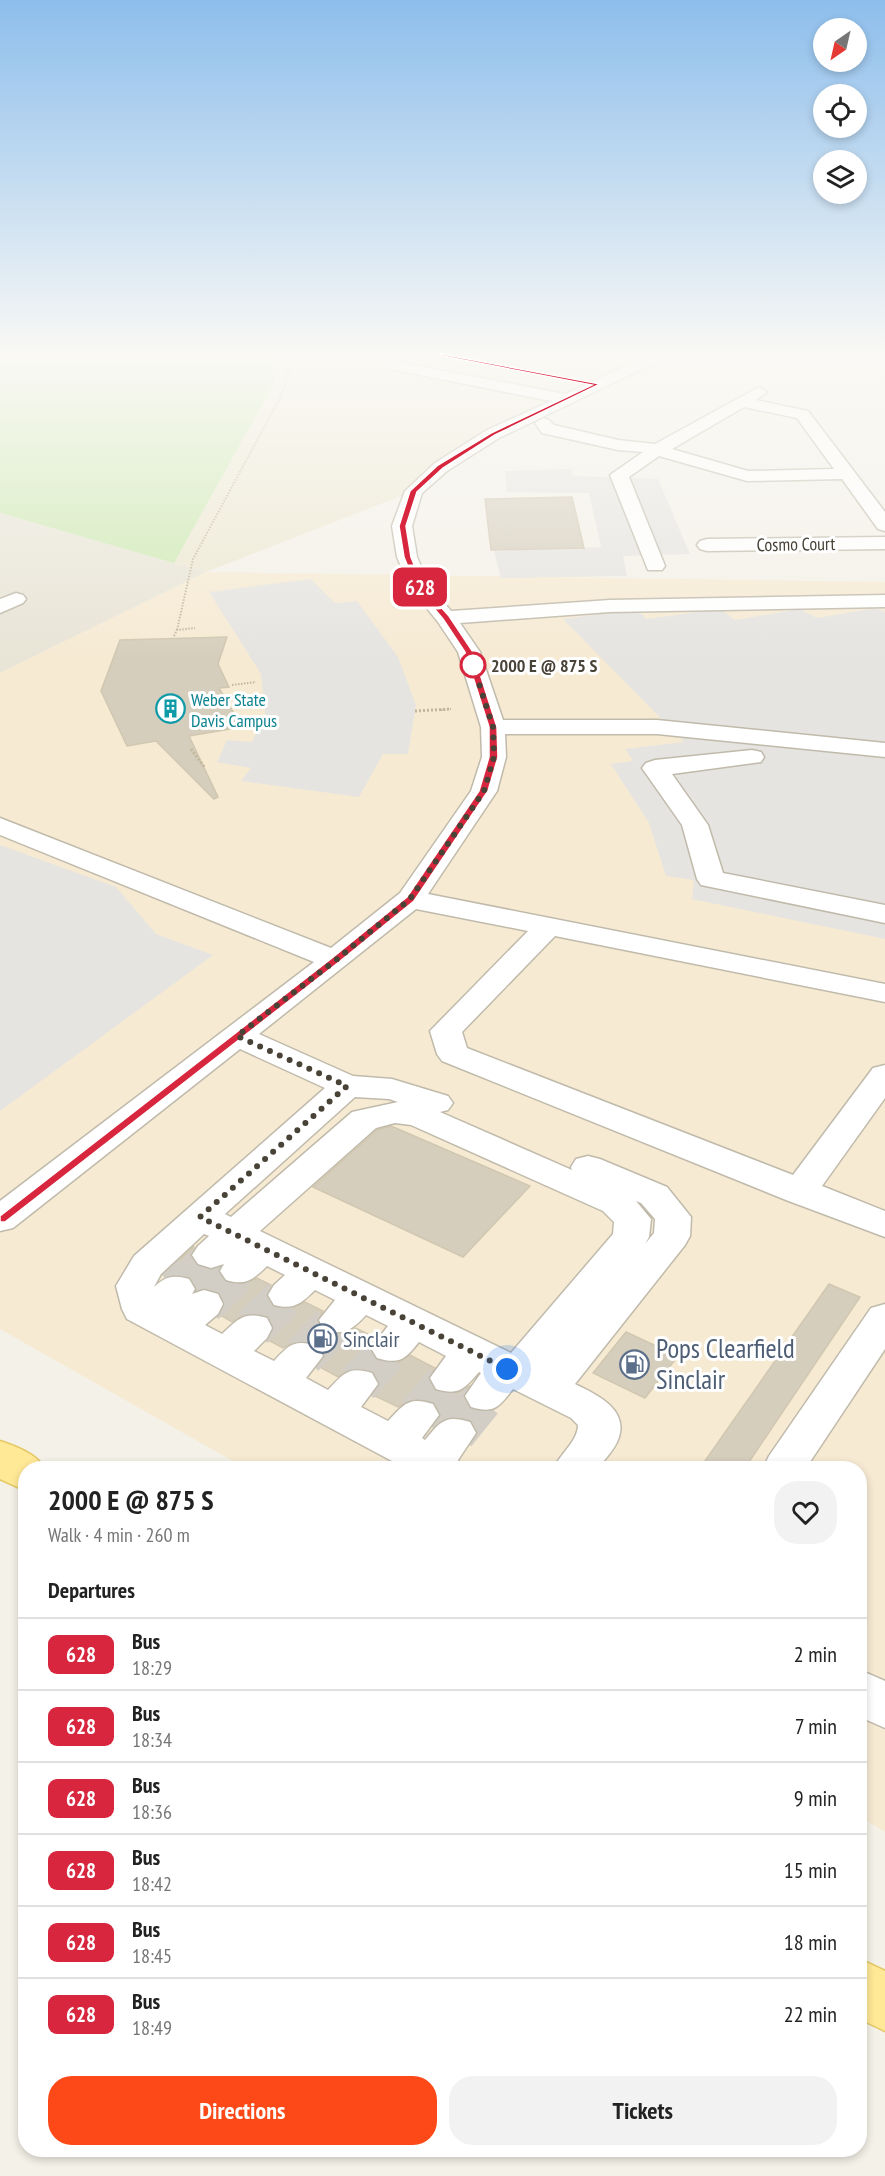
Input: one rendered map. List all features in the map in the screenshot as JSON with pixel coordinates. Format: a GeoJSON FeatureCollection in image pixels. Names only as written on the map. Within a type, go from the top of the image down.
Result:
{"type":"FeatureCollection","features":[{"type":"Feature","properties":{"kind":"main road"},"geometry":{"type":"LineString","coordinates":[[0,1458],[18,1469]]}},
{"type":"Feature","properties":{"kind":"main road"},"geometry":{"type":"LineString","coordinates":[[867,1992],[885,2003]]}},
{"type":"Feature","properties":{"kind":"street"},"geometry":{"type":"LineString","coordinates":[[0,1219],[336,960],[410,899],[484,791],[494,757],[493,727],[469,652],[446,618],[420,587],[407,557],[402,526],[414,491],[456,457]]}},
{"type":"Feature","properties":{"kind":"street"},"geometry":{"type":"LineString","coordinates":[[639,457],[619,475],[655,566]]}},
{"type":"Feature","properties":{"kind":"street"},"geometry":{"type":"LineString","coordinates":[[678,457],[747,476],[847,474]]}},
{"type":"Feature","properties":{"kind":"street"},"geometry":{"type":"LineString","coordinates":[[834,457],[885,525]]}},
{"type":"Feature","properties":{"kind":"street","name":"Cosmo Court"},"geometry":{"type":"LineString","coordinates":[[707,545],[885,543]]}},
{"type":"Feature","properties":{"kind":"street"},"geometry":{"type":"LineString","coordinates":[[446,618],[534,610],[766,602],[885,601]]}},
{"type":"Feature","properties":{"kind":"street"},"geometry":{"type":"LineString","coordinates":[[493,727],[657,727],[885,750]]}},
{"type":"Feature","properties":{"kind":"street"},"geometry":{"type":"LineString","coordinates":[[752,757],[655,768],[695,825],[711,879],[885,914]]}},
{"type":"Feature","properties":{"kind":"street"},"geometry":{"type":"LineString","coordinates":[[0,826],[336,960]]}},
{"type":"Feature","properties":{"kind":"street"},"geometry":{"type":"LineString","coordinates":[[410,899],[885,993]]}},
{"type":"Feature","properties":{"kind":"street"},"geometry":{"type":"LineString","coordinates":[[549,926],[446,1031],[453,1054],[885,1225]]}},
{"type":"Feature","properties":{"kind":"street"},"geometry":{"type":"LineString","coordinates":[[237,1036],[347,1086],[392,1089],[445,1106],[654,1195],[673,1217],[672,1236],[514,1382]]}},
{"type":"Feature","properties":{"kind":"street"},"geometry":{"type":"LineString","coordinates":[[799,1192],[885,1075]]}},
{"type":"Feature","properties":{"kind":"street"},"geometry":{"type":"LineString","coordinates":[[229,1245],[347,1086]]}},
{"type":"Feature","properties":{"kind":"street"},"geometry":{"type":"LineString","coordinates":[[442,1455],[406,1429],[177,1309],[141,1309],[135,1286],[147,1265],[229,1245],[364,1120],[395,1112],[419,1116],[616,1203],[633,1219],[631,1237],[514,1382]]}},
{"type":"Feature","properties":{"kind":"street"},"geometry":{"type":"LineString","coordinates":[[229,1245],[461,1365],[585,1407],[599,1420],[599,1436],[580,1461]]}},
{"type":"Feature","properties":{"kind":"street"},"geometry":{"type":"LineString","coordinates":[[789,1461],[885,1318]]}},
{"type":"Feature","properties":{"kind":"street"},"geometry":{"type":"LineString","coordinates":[[867,1696],[885,1706]]}},
{"type":"Feature","properties":{"kind":"path"},"geometry":{"type":"LineString","coordinates":[[174,636],[193,559],[248,457]]}},
{"type":"Feature","properties":{"kind":"path"},"geometry":{"type":"LineString","coordinates":[[177,630],[195,628]]}},
{"type":"Feature","properties":{"kind":"path"},"geometry":{"type":"LineString","coordinates":[[232,685],[256,682]]}},
{"type":"Feature","properties":{"kind":"path"},"geometry":{"type":"LineString","coordinates":[[415,711],[451,709]]}},
{"type":"Feature","properties":{"kind":"path"},"geometry":{"type":"LineString","coordinates":[[191,749],[205,768]]}},
{"type":"Feature","properties":{"kind":"shaded area"},"geometry":{"type":"Polygon","coordinates":[[[0,457],[462,457],[414,491],[206,572],[0,513],[0,457]]]}},
{"type":"Feature","properties":{"kind":"shaded area"},"geometry":{"type":"Polygon","coordinates":[[[571,469],[572,476],[658,479],[690,554],[623,556],[627,576],[501,578],[494,551],[601,547],[589,493],[507,492],[505,471],[571,469]]]}},
{"type":"Feature","properties":{"kind":"shaded area"},"geometry":{"type":"Polygon","coordinates":[[[0,513],[206,572],[0,673],[0,513]]]}},
{"type":"Feature","properties":{"kind":"shaded area"},"geometry":{"type":"Polygon","coordinates":[[[206,572],[885,582],[885,1832],[867,1821],[867,1461],[233,1461],[0,1329],[0,673],[206,572]]]}},
{"type":"Feature","properties":{"kind":"shaded area"},"geometry":{"type":"Polygon","coordinates":[[[311,579],[335,603],[357,601],[398,657],[416,705],[408,754],[383,754],[359,797],[241,781],[251,768],[217,762],[227,740],[252,742],[265,715],[261,674],[209,592],[311,579]]]}},
{"type":"Feature","properties":{"kind":"shaded area"},"geometry":{"type":"Polygon","coordinates":[[[876,608],[885,612],[885,939],[692,899],[694,880],[666,876],[649,823],[611,764],[633,761],[625,749],[684,742],[563,619],[636,609],[647,619],[720,609],[735,620],[800,609],[817,618],[876,608]]]}},
{"type":"Feature","properties":{"kind":"shaded area"},"geometry":{"type":"Polygon","coordinates":[[[0,845],[116,887],[156,934],[213,955],[0,1111],[0,845]]]}},
{"type":"Feature","properties":{"kind":"green space"},"geometry":{"type":"Polygon","coordinates":[[[0,457],[233,457],[174,563],[0,513],[0,457]]]}},
{"type":"Feature","properties":{"kind":"building"},"geometry":{"type":"Polygon","coordinates":[[[572,497],[584,548],[491,550],[485,499],[572,497]]]}},
{"type":"Feature","properties":{"kind":"building","name":"Weber State Davis Campus"},"geometry":{"type":"Polygon","coordinates":[[[227,637],[218,664],[229,687],[219,688],[242,727],[189,736],[218,797],[214,799],[156,741],[127,746],[101,691],[120,640],[227,637]]]}},
{"type":"Feature","properties":{"kind":"building"},"geometry":{"type":"Polygon","coordinates":[[[391,1126],[530,1186],[463,1257],[313,1187],[377,1130],[391,1126]]]}},
{"type":"Feature","properties":{"kind":"building"},"geometry":{"type":"Polygon","coordinates":[[[194,1246],[190,1256],[196,1265],[210,1270],[219,1268],[218,1272],[225,1282],[244,1284],[257,1278],[271,1285],[266,1296],[274,1307],[292,1308],[305,1302],[323,1311],[317,1321],[323,1332],[343,1334],[356,1328],[376,1338],[369,1348],[376,1360],[397,1363],[410,1355],[435,1368],[428,1379],[435,1391],[456,1393],[470,1386],[463,1397],[469,1408],[478,1411],[473,1423],[471,1420],[454,1417],[443,1419],[434,1426],[441,1414],[434,1402],[412,1399],[398,1407],[373,1395],[380,1383],[373,1371],[352,1369],[338,1377],[318,1366],[325,1356],[318,1344],[297,1341],[283,1348],[268,1340],[274,1327],[268,1316],[247,1314],[232,1322],[220,1315],[225,1303],[219,1292],[205,1288],[197,1290],[190,1277],[167,1276],[174,1265],[194,1246]]]}},
{"type":"Feature","properties":{"kind":"building"},"geometry":{"type":"Polygon","coordinates":[[[829,1284],[860,1297],[750,1461],[705,1461],[829,1284]]]}},
{"type":"Feature","properties":{"kind":"building","name":"Pops Clearfield Sinclair"},"geometry":{"type":"Polygon","coordinates":[[[626,1332],[678,1356],[645,1398],[593,1373],[626,1332]]]}},
{"type":"Feature","properties":{"kind":"tunnel"},"geometry":{"type":"LineString","coordinates":[[191,1275],[211,1255]]}},
{"type":"Feature","properties":{"kind":"tunnel"},"geometry":{"type":"LineString","coordinates":[[176,1289],[192,1273]]}},
{"type":"Feature","properties":{"kind":"tunnel"},"geometry":{"type":"LineString","coordinates":[[204,1304],[237,1273]]}},
{"type":"Feature","properties":{"kind":"tunnel"},"geometry":{"type":"LineString","coordinates":[[253,1328],[287,1295]]}},
{"type":"Feature","properties":{"kind":"tunnel"},"geometry":{"type":"LineString","coordinates":[[303,1356],[338,1320]]}},
{"type":"Feature","properties":{"kind":"tunnel"},"geometry":{"type":"LineString","coordinates":[[358,1384],[391,1348]]}},
{"type":"Feature","properties":{"kind":"tunnel"},"geometry":{"type":"LineString","coordinates":[[418,1415],[450,1378]]}},
{"type":"Feature","properties":{"kind":"tunnel"},"geometry":{"type":"LineString","coordinates":[[455,1433],[485,1396]]}},
{"type":"Feature","properties":{"kind":"bus line","name":"628"},"geometry":{"type":"LineString","coordinates":[[0,1219],[336,960],[410,899],[484,791],[494,757],[493,727],[469,652],[446,618],[420,587],[407,557],[402,526],[414,491],[456,457]]}},
{"type":"Feature","properties":{"kind":"place","name":"2000 E @ 875 S"},"geometry":{"type":"Point","coordinates":[473,665]}},
{"type":"Feature","properties":{"kind":"place","name":"Weber State Davis Campus"},"geometry":{"type":"Point","coordinates":[170,709]}},
{"type":"Feature","properties":{"kind":"place","name":"Sinclair"},"geometry":{"type":"Point","coordinates":[322,1339]}},
{"type":"Feature","properties":{"kind":"place","name":"Pops Clearfield Sinclair"},"geometry":{"type":"Point","coordinates":[635,1364]}},
{"type":"Feature","properties":{"kind":"route"},"geometry":{"type":"LineString","coordinates":[[473,665],[493,727],[494,757],[484,791],[410,899],[336,960],[237,1036],[347,1086],[200,1217],[507,1369]]}}]}
